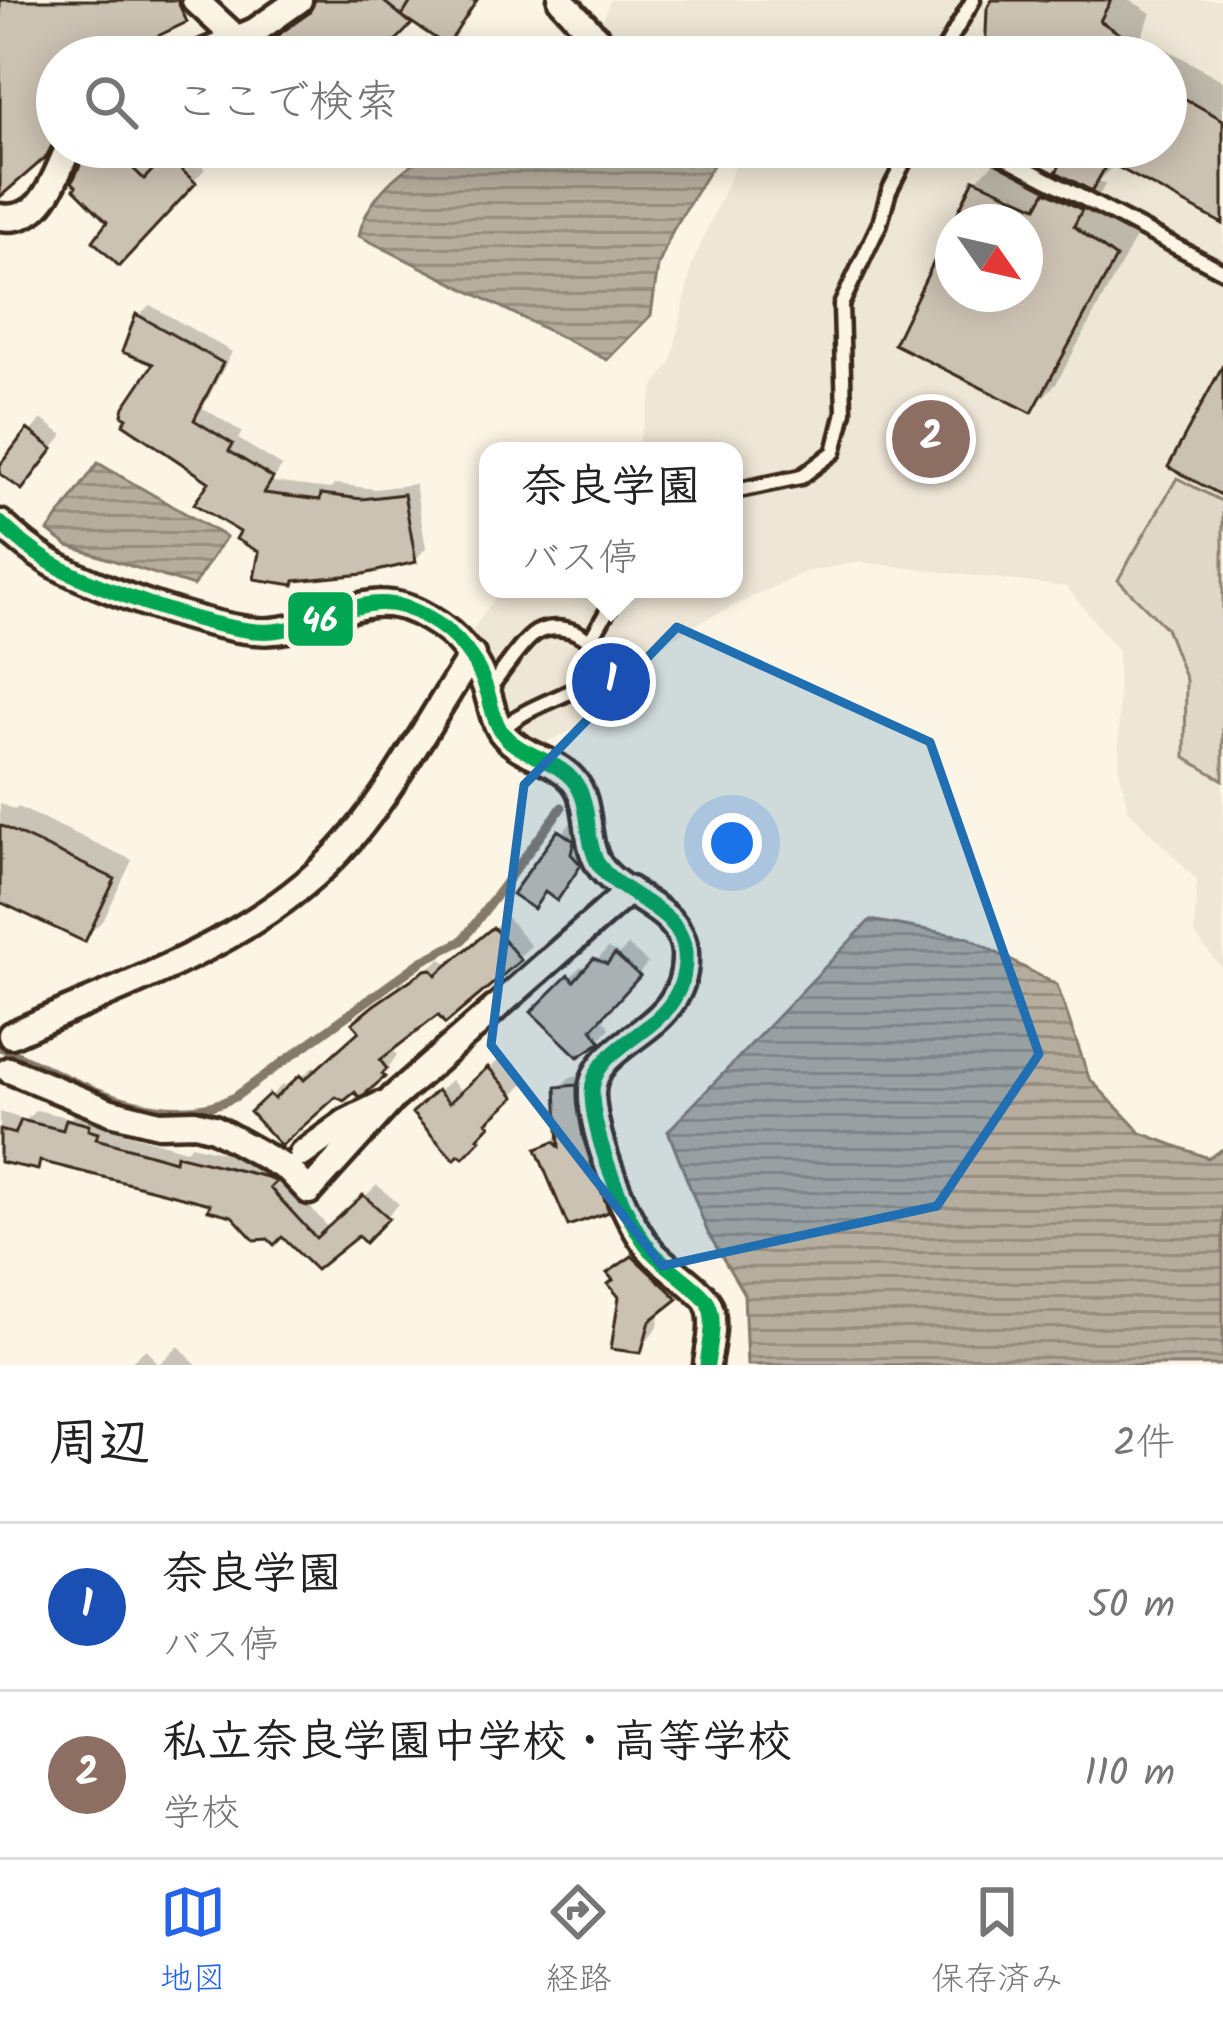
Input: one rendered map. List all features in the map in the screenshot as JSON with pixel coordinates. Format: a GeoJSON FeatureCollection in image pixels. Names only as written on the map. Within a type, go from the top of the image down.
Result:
{"type":"FeatureCollection","features":[{"type":"Feature","properties":{"kind":"street"},"geometry":{"type":"LineString","coordinates":[[195,0],[234,36]]}},
{"type":"Feature","properties":{"kind":"street"},"geometry":{"type":"LineString","coordinates":[[240,36],[298,0]]}},
{"type":"Feature","properties":{"kind":"street"},"geometry":{"type":"LineString","coordinates":[[561,0],[594,36]]}},
{"type":"Feature","properties":{"kind":"street"},"geometry":{"type":"LineString","coordinates":[[0,217],[21,219],[32,214],[59,168]]}},
{"type":"Feature","properties":{"kind":"street"},"geometry":{"type":"LineString","coordinates":[[0,523],[52,563],[216,626],[274,632],[364,603],[388,602],[431,619],[472,656],[501,732],[574,780],[584,802],[588,842],[602,869],[678,928],[685,947],[685,974],[664,1015],[601,1064],[591,1093],[603,1148],[649,1249],[680,1280],[706,1297],[712,1315],[706,1365]]}},
{"type":"Feature","properties":{"kind":"street"},"geometry":{"type":"LineString","coordinates":[[11,1035],[225,937],[294,894],[349,840],[384,795],[472,656]]}},
{"type":"Feature","properties":{"kind":"street"},"geometry":{"type":"LineString","coordinates":[[9,1070],[111,1112],[159,1124],[195,1123],[214,1128],[289,1170],[309,1191],[393,1098],[630,890]]}},
{"type":"Feature","properties":{"kind":"street"},"geometry":{"type":"LineString","coordinates":[[302,1154],[346,1122],[393,1098]]}},
{"type":"Feature","properties":{"kind":"lane"},"geometry":{"type":"LineString","coordinates":[[952,36],[973,0]]}},
{"type":"Feature","properties":{"kind":"lane"},"geometry":{"type":"LineString","coordinates":[[743,489],[800,477],[834,452],[844,412],[841,304],[901,168]]}},
{"type":"Feature","properties":{"kind":"lane"},"geometry":{"type":"LineString","coordinates":[[1026,168],[1223,271]]}},
{"type":"Feature","properties":{"kind":"lane"},"geometry":{"type":"LineString","coordinates":[[590,640],[615,598]]}},
{"type":"Feature","properties":{"kind":"lane"},"geometry":{"type":"LineString","coordinates":[[487,691],[533,634],[562,628],[590,640],[597,658],[593,675],[579,687],[527,708],[501,732]]}},
{"type":"Feature","properties":{"kind":"highlighted area"},"geometry":{"type":"Polygon","coordinates":[[[677,627],[930,742],[1039,1054],[937,1206],[662,1266],[491,1045],[524,785],[677,627]]]}},
{"type":"Feature","properties":{"kind":"shaded area"},"geometry":{"type":"Polygon","coordinates":[[[610,0],[1223,0],[1223,970],[1194,933],[1197,880],[1128,810],[1119,768],[1118,651],[1067,587],[860,562],[805,572],[704,620],[642,657],[619,697],[593,721],[544,743],[520,729],[504,704],[496,674],[469,635],[495,598],[743,598],[743,442],[639,442],[654,387],[672,360],[692,264],[734,168],[1187,168],[1187,36],[608,36],[600,29],[610,0]]]}},
{"type":"Feature","properties":{"kind":"shaded area"},"geometry":{"type":"Polygon","coordinates":[[[408,168],[711,168],[673,230],[658,266],[651,315],[607,360],[359,236],[370,207],[408,168]]]}},
{"type":"Feature","properties":{"kind":"shaded area"},"geometry":{"type":"Polygon","coordinates":[[[98,463],[226,537],[193,586],[68,546],[48,531],[98,463]]]}},
{"type":"Feature","properties":{"kind":"shaded area"},"geometry":{"type":"Polygon","coordinates":[[[1177,478],[1223,502],[1223,780],[1185,758],[1186,680],[1166,628],[1118,580],[1177,478]]]}},
{"type":"Feature","properties":{"kind":"shaded area"},"geometry":{"type":"Polygon","coordinates":[[[870,920],[967,937],[1057,985],[1089,1078],[1141,1133],[1208,1158],[1223,1149],[1223,1365],[747,1365],[744,1294],[708,1233],[668,1131],[870,920]]]}},
{"type":"Feature","properties":{"kind":"building"},"geometry":{"type":"Polygon","coordinates":[[[0,0],[177,0],[187,22],[158,36],[36,36],[36,166],[0,197],[0,0]]]}},
{"type":"Feature","properties":{"kind":"building"},"geometry":{"type":"Polygon","coordinates":[[[315,0],[382,0],[412,24],[400,36],[278,36],[309,13],[315,0]]]}},
{"type":"Feature","properties":{"kind":"building"},"geometry":{"type":"Polygon","coordinates":[[[412,0],[477,0],[454,36],[432,36],[402,16],[412,0]]]}},
{"type":"Feature","properties":{"kind":"building"},"geometry":{"type":"Polygon","coordinates":[[[992,0],[1111,0],[1100,21],[1123,36],[986,36],[992,0]]]}},
{"type":"Feature","properties":{"kind":"building"},"geometry":{"type":"Polygon","coordinates":[[[1187,100],[1223,120],[1223,224],[1119,168],[1187,168],[1187,100]]]}},
{"type":"Feature","properties":{"kind":"building"},"geometry":{"type":"Polygon","coordinates":[[[79,168],[133,168],[144,179],[155,168],[179,168],[196,183],[119,266],[93,241],[107,222],[72,182],[79,168]]]}},
{"type":"Feature","properties":{"kind":"building"},"geometry":{"type":"Polygon","coordinates":[[[1058,168],[1105,168],[1092,191],[1056,172],[1058,168]]]}},
{"type":"Feature","properties":{"kind":"building"},"geometry":{"type":"Polygon","coordinates":[[[974,179],[1030,204],[962,204],[974,179]]]}},
{"type":"Feature","properties":{"kind":"building"},"geometry":{"type":"Polygon","coordinates":[[[1046,191],[1082,210],[1074,226],[1116,258],[1032,413],[894,344],[935,259],[935,312],[1043,312],[1043,204],[1039,204],[1046,191]]]}},
{"type":"Feature","properties":{"kind":"building"},"geometry":{"type":"Polygon","coordinates":[[[136,314],[223,363],[194,420],[233,444],[229,451],[273,478],[264,493],[320,500],[321,494],[362,499],[404,494],[416,562],[364,574],[295,581],[294,585],[254,579],[259,552],[236,539],[240,532],[194,504],[209,482],[123,424],[127,418],[122,415],[124,407],[153,364],[122,352],[136,314]]]}},
{"type":"Feature","properties":{"kind":"building"},"geometry":{"type":"Polygon","coordinates":[[[1223,365],[1223,496],[1168,467],[1223,365]]]}},
{"type":"Feature","properties":{"kind":"building"},"geometry":{"type":"Polygon","coordinates":[[[27,429],[53,449],[22,490],[0,474],[0,465],[27,429]]]}},
{"type":"Feature","properties":{"kind":"building"},"geometry":{"type":"Polygon","coordinates":[[[0,825],[115,879],[85,942],[0,902],[0,825]]]}},
{"type":"Feature","properties":{"kind":"building"},"geometry":{"type":"Polygon","coordinates":[[[558,830],[574,841],[571,854],[581,865],[557,901],[545,892],[534,909],[512,894],[558,830]]]}},
{"type":"Feature","properties":{"kind":"building"},"geometry":{"type":"Polygon","coordinates":[[[493,927],[521,960],[445,1024],[438,1015],[380,1060],[387,1069],[382,1074],[385,1077],[365,1094],[359,1097],[355,1092],[344,1101],[336,1097],[281,1146],[250,1112],[269,1094],[274,1099],[300,1075],[304,1080],[359,1031],[352,1023],[374,1005],[425,970],[436,975],[493,927]]]}},
{"type":"Feature","properties":{"kind":"building"},"geometry":{"type":"Polygon","coordinates":[[[615,954],[640,976],[592,1029],[601,1042],[578,1057],[531,1012],[568,975],[574,981],[594,958],[607,964],[615,954]]]}},
{"type":"Feature","properties":{"kind":"building"},"geometry":{"type":"Polygon","coordinates":[[[488,1067],[515,1097],[487,1122],[490,1125],[478,1138],[481,1140],[463,1158],[459,1155],[454,1160],[412,1113],[437,1090],[449,1103],[488,1067]]]}},
{"type":"Feature","properties":{"kind":"building"},"geometry":{"type":"Polygon","coordinates":[[[577,1085],[583,1138],[609,1212],[568,1226],[536,1149],[554,1142],[559,1147],[556,1087],[577,1085]]]}},
{"type":"Feature","properties":{"kind":"building"},"geometry":{"type":"Polygon","coordinates":[[[66,1119],[89,1125],[88,1130],[98,1133],[96,1139],[175,1161],[176,1155],[267,1177],[276,1182],[270,1188],[316,1238],[363,1195],[389,1218],[365,1243],[358,1236],[316,1270],[282,1237],[274,1245],[268,1239],[254,1240],[232,1216],[208,1210],[210,1204],[40,1161],[38,1170],[0,1162],[0,1130],[15,1134],[21,1120],[63,1130],[66,1119]]]}},
{"type":"Feature","properties":{"kind":"building"},"geometry":{"type":"Polygon","coordinates":[[[632,1256],[678,1299],[650,1321],[641,1353],[611,1349],[619,1297],[608,1284],[613,1280],[607,1273],[632,1256]]]}},
{"type":"Feature","properties":{"kind":"waterway"},"geometry":{"type":"LineString","coordinates":[[0,1047],[85,1086],[145,1106],[176,1110],[235,1097],[422,961],[462,941],[562,807]]}},
{"type":"Feature","properties":{"kind":"transit line","name":"46"},"geometry":{"type":"LineString","coordinates":[[0,523],[69,572],[193,618],[273,631],[350,609],[387,604],[428,618],[466,650],[479,670],[504,735],[566,773],[579,789],[599,865],[662,914],[681,937],[685,953],[682,981],[672,1002],[606,1060],[595,1076],[592,1096],[605,1157],[633,1223],[655,1255],[699,1292],[711,1310],[707,1365]]}},
{"type":"Feature","properties":{"kind":"place","name":"私立奈良学園中学校・高等学校"},"geometry":{"type":"Point","coordinates":[931,439]}},
{"type":"Feature","properties":{"kind":"place","name":"奈良学園"},"geometry":{"type":"Point","coordinates":[611,682]}}]}
